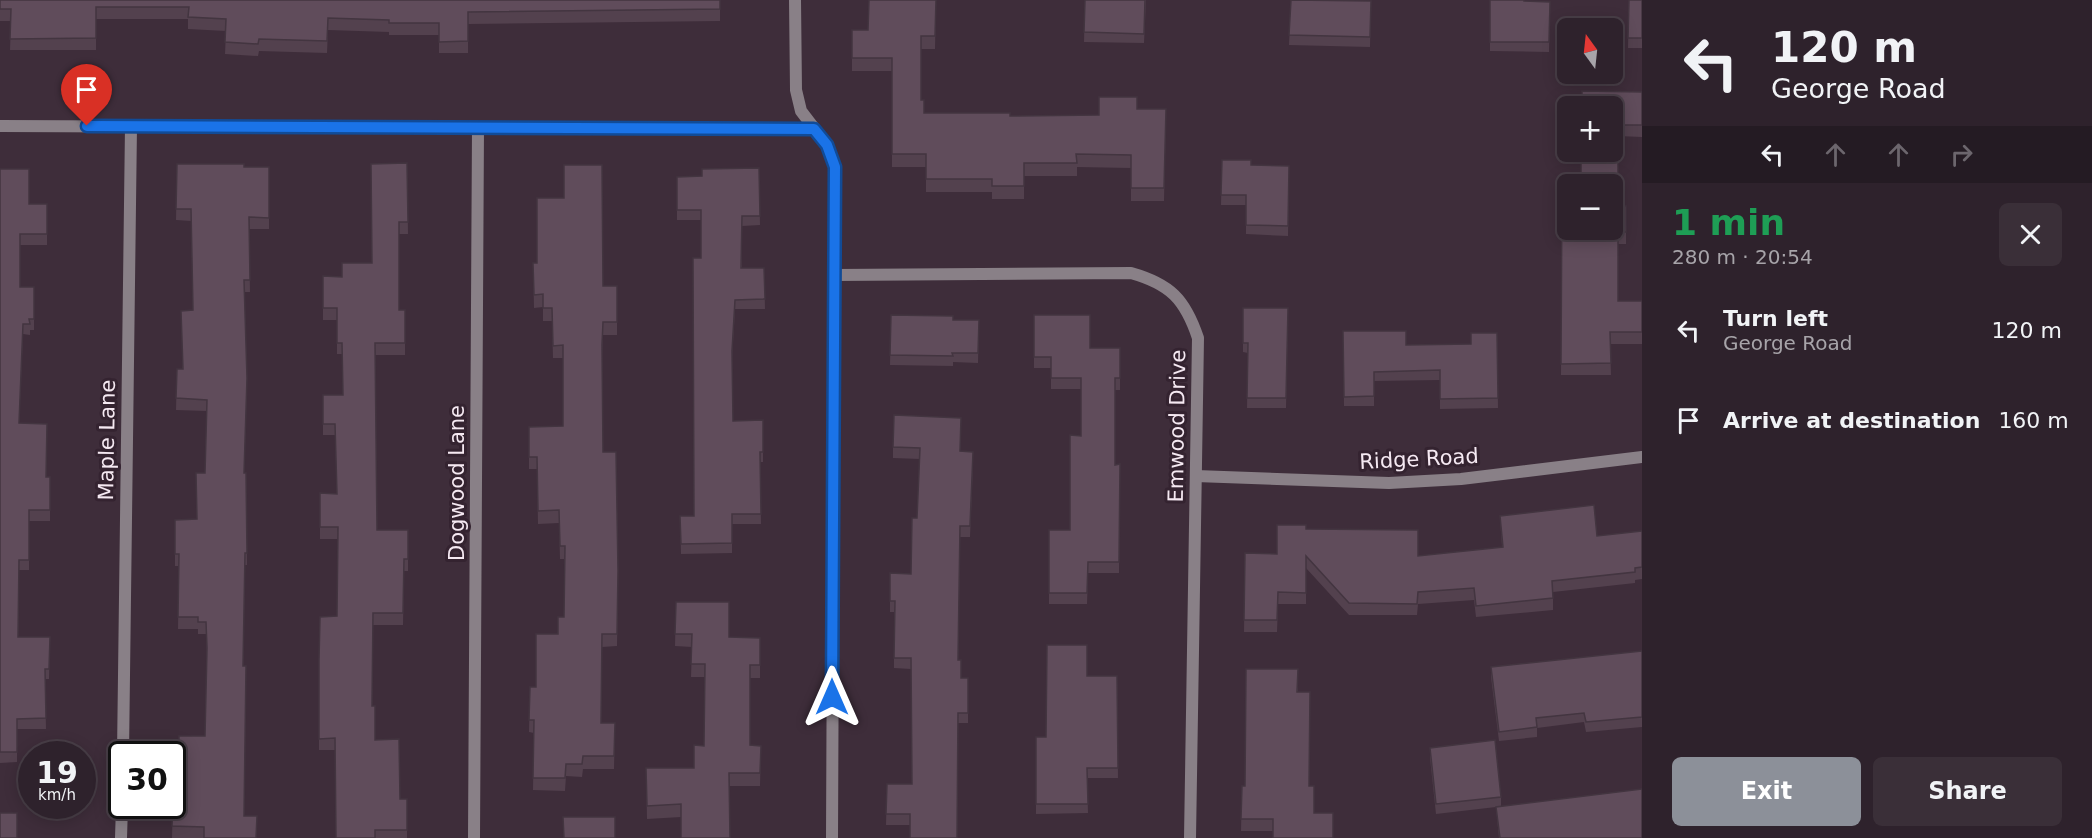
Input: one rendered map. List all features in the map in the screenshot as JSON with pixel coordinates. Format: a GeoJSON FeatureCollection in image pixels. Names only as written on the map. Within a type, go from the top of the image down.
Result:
{"type":"FeatureCollection","features":[{"type":"Feature","properties":{"kind":"street"},"geometry":{"type":"LineString","coordinates":[[795,0],[796,90],[801,111],[827,145],[835,167],[832,838]]}},
{"type":"Feature","properties":{"kind":"street"},"geometry":{"type":"LineString","coordinates":[[0,126],[814,129]]}},
{"type":"Feature","properties":{"kind":"street","name":"Maple Lane"},"geometry":{"type":"LineString","coordinates":[[123,741],[131,126]]}},
{"type":"Feature","properties":{"kind":"street","name":"Dogwood Lane"},"geometry":{"type":"LineString","coordinates":[[474,838],[478,128]]}},
{"type":"Feature","properties":{"kind":"street","name":"Emwood Drive"},"geometry":{"type":"LineString","coordinates":[[835,275],[1131,273],[1154,280],[1175,294],[1190,315],[1198,338],[1190,838]]}},
{"type":"Feature","properties":{"kind":"street","name":"Ridge Road"},"geometry":{"type":"LineString","coordinates":[[1196,476],[1389,483],[1461,479],[1642,457]]}},
{"type":"Feature","properties":{"kind":"street"},"geometry":{"type":"LineString","coordinates":[[122,819],[122,838]]}},
{"type":"Feature","properties":{"kind":"building"},"geometry":{"type":"Polygon","coordinates":[[[0,0],[720,0],[720,9],[468,12],[468,41],[439,42],[439,23],[389,23],[389,20],[328,18],[327,41],[259,39],[258,44],[225,42],[226,19],[188,17],[189,7],[96,7],[96,38],[10,39],[11,9],[0,9],[0,0]]]}},
{"type":"Feature","properties":{"kind":"building"},"geometry":{"type":"Polygon","coordinates":[[[869,0],[936,0],[935,36],[921,36],[921,100],[924,100],[924,113],[1010,113],[1010,116],[1099,115],[1099,97],[1137,97],[1137,109],[1166,109],[1164,188],[1131,188],[1131,155],[1076,154],[1077,163],[1024,163],[1024,186],[992,186],[992,179],[926,179],[926,154],[892,154],[892,58],[852,58],[852,30],[868,30],[869,0]]]}},
{"type":"Feature","properties":{"kind":"building"},"geometry":{"type":"Polygon","coordinates":[[[1085,0],[1145,0],[1144,34],[1084,32],[1085,0]]]}},
{"type":"Feature","properties":{"kind":"building"},"geometry":{"type":"Polygon","coordinates":[[[1291,0],[1371,1],[1370,37],[1289,35],[1291,0]]]}},
{"type":"Feature","properties":{"kind":"building"},"geometry":{"type":"Polygon","coordinates":[[[1490,0],[1550,2],[1549,42],[1490,42],[1490,0]]]}},
{"type":"Feature","properties":{"kind":"building"},"geometry":{"type":"Polygon","coordinates":[[[1629,0],[1642,0],[1642,38],[1628,38],[1629,0]]]}},
{"type":"Feature","properties":{"kind":"building"},"geometry":{"type":"Polygon","coordinates":[[[1582,91],[1642,92],[1642,125],[1623,125],[1623,96],[1582,96],[1582,91]]]}},
{"type":"Feature","properties":{"kind":"building"},"geometry":{"type":"Polygon","coordinates":[[[1222,160],[1251,160],[1251,165],[1289,166],[1288,226],[1246,225],[1246,195],[1221,195],[1222,160]]]}},
{"type":"Feature","properties":{"kind":"building"},"geometry":{"type":"Polygon","coordinates":[[[1581,162],[1618,162],[1618,174],[1581,174],[1581,162]]]}},
{"type":"Feature","properties":{"kind":"building"},"geometry":{"type":"Polygon","coordinates":[[[407,163],[408,222],[399,222],[399,310],[405,310],[405,343],[375,343],[377,530],[408,530],[408,559],[404,559],[403,613],[373,613],[372,706],[375,706],[375,740],[399,739],[400,799],[407,799],[407,830],[375,830],[375,838],[336,838],[335,738],[319,739],[319,660],[320,617],[337,616],[338,527],[320,527],[320,493],[337,494],[335,424],[323,424],[323,395],[343,395],[342,343],[337,343],[337,308],[323,308],[323,276],[342,277],[342,263],[372,263],[371,164],[407,163]]]}},
{"type":"Feature","properties":{"kind":"building"},"geometry":{"type":"Polygon","coordinates":[[[177,164],[244,164],[244,167],[269,167],[269,218],[249,217],[250,280],[244,280],[247,378],[244,473],[246,473],[247,553],[245,553],[243,666],[246,666],[244,816],[257,816],[256,838],[204,838],[204,827],[172,826],[172,819],[186,819],[186,741],[179,741],[179,736],[205,736],[207,648],[206,622],[198,622],[198,617],[178,617],[179,554],[175,554],[175,520],[197,519],[196,473],[205,473],[207,400],[176,398],[177,369],[183,369],[181,311],[193,310],[191,209],[176,209],[177,164]]]}},
{"type":"Feature","properties":{"kind":"building"},"geometry":{"type":"Polygon","coordinates":[[[564,165],[602,165],[603,286],[617,286],[617,322],[603,322],[602,345],[603,452],[616,452],[618,571],[617,634],[602,634],[601,723],[615,723],[614,756],[583,756],[582,764],[566,764],[565,778],[533,778],[534,720],[529,720],[530,687],[536,687],[536,634],[558,634],[558,617],[564,617],[565,546],[560,546],[559,510],[538,511],[537,457],[529,457],[529,427],[563,426],[563,345],[553,346],[552,308],[543,308],[543,294],[534,295],[533,263],[537,263],[537,198],[564,198],[564,165]]]}},
{"type":"Feature","properties":{"kind":"building"},"geometry":{"type":"Polygon","coordinates":[[[759,168],[760,216],[742,216],[741,268],[764,268],[765,299],[735,300],[732,351],[733,421],[763,420],[763,452],[760,452],[761,514],[732,514],[732,543],[681,544],[680,516],[694,516],[693,258],[701,258],[701,210],[677,210],[677,177],[702,176],[702,169],[759,168]]]}},
{"type":"Feature","properties":{"kind":"building"},"geometry":{"type":"Polygon","coordinates":[[[0,169],[29,169],[29,204],[47,204],[47,234],[20,234],[20,287],[34,287],[34,319],[29,319],[30,324],[23,324],[19,423],[47,424],[46,477],[50,477],[50,510],[29,510],[29,560],[19,560],[18,637],[50,637],[49,669],[45,669],[46,718],[17,719],[17,752],[0,752],[0,169]]]}},
{"type":"Feature","properties":{"kind":"building"},"geometry":{"type":"Polygon","coordinates":[[[1623,206],[1626,206],[1626,232],[1623,232],[1623,206]]]}},
{"type":"Feature","properties":{"kind":"building"},"geometry":{"type":"Polygon","coordinates":[[[1562,240],[1618,240],[1618,301],[1642,301],[1642,332],[1610,332],[1611,363],[1561,364],[1562,240]]]}},
{"type":"Feature","properties":{"kind":"building"},"geometry":{"type":"Polygon","coordinates":[[[1243,308],[1288,308],[1286,398],[1247,398],[1248,343],[1243,343],[1243,308]]]}},
{"type":"Feature","properties":{"kind":"building"},"geometry":{"type":"Polygon","coordinates":[[[891,315],[953,316],[953,320],[979,320],[978,353],[952,353],[953,356],[890,355],[891,315]]]}},
{"type":"Feature","properties":{"kind":"building"},"geometry":{"type":"Polygon","coordinates":[[[1034,315],[1090,315],[1090,348],[1120,348],[1120,378],[1115,378],[1115,465],[1120,464],[1119,562],[1088,562],[1087,593],[1049,593],[1049,530],[1070,530],[1070,435],[1081,436],[1081,378],[1051,378],[1051,357],[1034,357],[1034,315]]]}},
{"type":"Feature","properties":{"kind":"building"},"geometry":{"type":"Polygon","coordinates":[[[1343,331],[1406,331],[1406,345],[1471,344],[1471,333],[1497,333],[1498,398],[1440,399],[1440,370],[1374,372],[1374,396],[1344,397],[1343,331]]]}},
{"type":"Feature","properties":{"kind":"building"},"geometry":{"type":"Polygon","coordinates":[[[894,415],[961,418],[960,451],[973,452],[970,526],[960,526],[958,660],[961,660],[961,678],[968,678],[968,713],[958,713],[957,838],[910,838],[910,814],[886,814],[887,784],[912,784],[911,658],[894,658],[895,601],[890,601],[890,573],[911,574],[912,518],[917,518],[920,448],[893,447],[894,415]]]}},
{"type":"Feature","properties":{"kind":"building"},"geometry":{"type":"Polygon","coordinates":[[[1594,505],[1597,536],[1642,531],[1642,567],[1635,568],[1635,572],[1552,581],[1553,598],[1476,606],[1474,588],[1418,592],[1417,604],[1349,603],[1306,556],[1306,593],[1278,592],[1277,620],[1244,620],[1245,553],[1277,554],[1277,525],[1306,525],[1306,529],[1418,530],[1418,556],[1503,547],[1500,516],[1594,505]]]}},
{"type":"Feature","properties":{"kind":"building"},"geometry":{"type":"Polygon","coordinates":[[[676,602],[729,602],[729,637],[760,638],[760,665],[750,665],[750,745],[761,746],[760,773],[729,773],[730,838],[681,838],[681,804],[647,806],[646,768],[694,768],[694,745],[704,746],[705,664],[691,664],[692,634],[675,634],[676,602]]]}},
{"type":"Feature","properties":{"kind":"building"},"geometry":{"type":"Polygon","coordinates":[[[1047,645],[1087,645],[1087,676],[1117,676],[1118,768],[1087,768],[1088,804],[1036,804],[1036,737],[1046,737],[1047,645]]]}},
{"type":"Feature","properties":{"kind":"building"},"geometry":{"type":"Polygon","coordinates":[[[1642,651],[1642,717],[1586,722],[1584,713],[1536,718],[1537,727],[1499,732],[1491,667],[1642,651]]]}},
{"type":"Feature","properties":{"kind":"building"},"geometry":{"type":"Polygon","coordinates":[[[1246,669],[1298,669],[1297,692],[1310,692],[1309,786],[1314,786],[1314,813],[1333,813],[1333,838],[1273,838],[1273,819],[1241,819],[1242,786],[1245,786],[1246,669]]]}},
{"type":"Feature","properties":{"kind":"building"},"geometry":{"type":"Polygon","coordinates":[[[1495,740],[1501,797],[1436,804],[1430,748],[1495,740]]]}},
{"type":"Feature","properties":{"kind":"building"},"geometry":{"type":"Polygon","coordinates":[[[1642,789],[1642,838],[1500,838],[1496,807],[1642,789]]]}},
{"type":"Feature","properties":{"kind":"building"},"geometry":{"type":"Polygon","coordinates":[[[0,813],[17,813],[17,838],[0,838],[0,813]]]}},
{"type":"Feature","properties":{"kind":"building"},"geometry":{"type":"Polygon","coordinates":[[[563,817],[615,817],[615,838],[564,838],[563,817]]]}},
{"type":"Feature","properties":{"kind":"route"},"geometry":{"type":"LineString","coordinates":[[87,126],[814,129],[827,145],[835,167],[832,697]]}}]}
